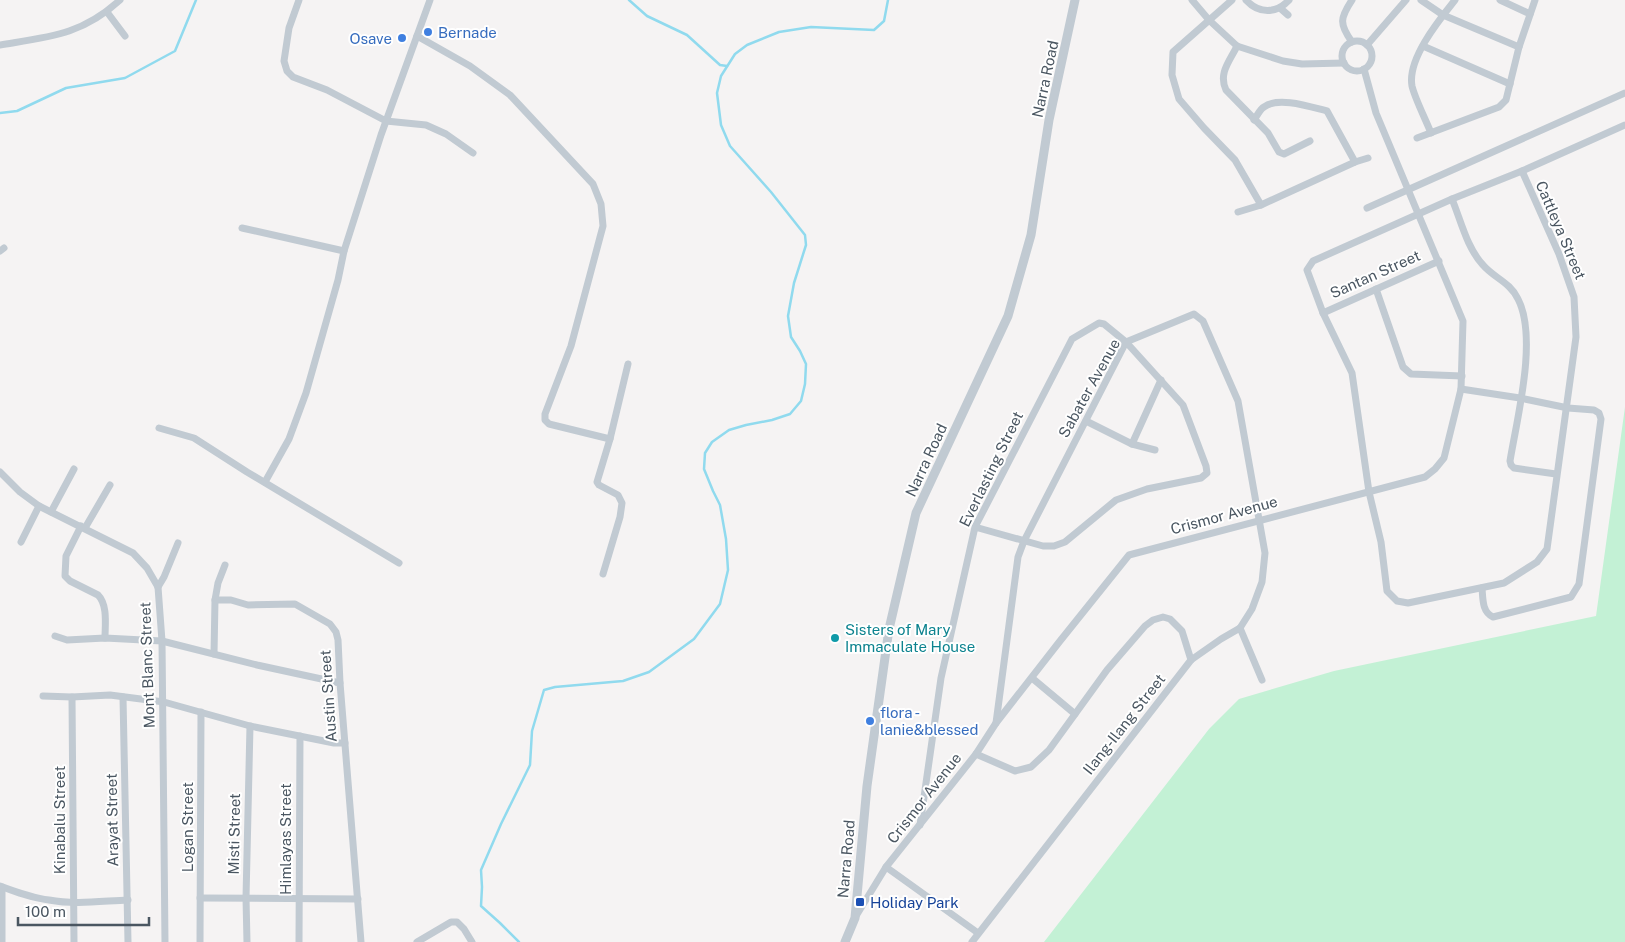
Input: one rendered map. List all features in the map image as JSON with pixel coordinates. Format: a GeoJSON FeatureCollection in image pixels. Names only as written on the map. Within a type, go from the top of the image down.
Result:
{"type":"FeatureCollection","features":[{"type":"Feature","properties":{"kind":"street"},"geometry":{"type":"LineString","coordinates":[[0,45],[56,36],[72,31],[92,22],[120,0]]}},
{"type":"Feature","properties":{"kind":"street"},"geometry":{"type":"LineString","coordinates":[[299,0],[286,44],[284,61],[287,71],[293,76],[327,90],[386,121],[426,126],[446,134],[473,153]]}},
{"type":"Feature","properties":{"kind":"street"},"geometry":{"type":"LineString","coordinates":[[265,482],[289,440],[306,393],[338,280],[344,251],[386,121],[430,0]]}},
{"type":"Feature","properties":{"kind":"street","name":"Narra Road"},"geometry":{"type":"LineString","coordinates":[[845,942],[854,918],[867,786],[890,629],[916,514],[1008,316],[1031,235],[1049,120],[1075,0]]}},
{"type":"Feature","properties":{"kind":"street"},"geometry":{"type":"LineString","coordinates":[[1192,0],[1209,20],[1237,46],[1283,61],[1302,64],[1344,62]]}},
{"type":"Feature","properties":{"kind":"street"},"geometry":{"type":"LineString","coordinates":[[1232,0],[1173,52],[1172,75],[1179,99],[1235,160],[1261,205]]}},
{"type":"Feature","properties":{"kind":"street"},"geometry":{"type":"LineString","coordinates":[[1246,0],[1263,12],[1275,11],[1289,0]]}},
{"type":"Feature","properties":{"kind":"street"},"geometry":{"type":"LineString","coordinates":[[1352,0],[1341,22],[1344,31],[1352,42]]}},
{"type":"Feature","properties":{"kind":"street"},"geometry":{"type":"LineString","coordinates":[[1367,45],[1406,0]]}},
{"type":"Feature","properties":{"kind":"street"},"geometry":{"type":"LineString","coordinates":[[1421,0],[1443,15],[1519,47]]}},
{"type":"Feature","properties":{"kind":"street"},"geometry":{"type":"LineString","coordinates":[[1431,133],[1412,86],[1413,64],[1443,15],[1455,0]]}},
{"type":"Feature","properties":{"kind":"street"},"geometry":{"type":"LineString","coordinates":[[1500,0],[1530,14]]}},
{"type":"Feature","properties":{"kind":"street"},"geometry":{"type":"LineString","coordinates":[[1417,138],[1500,107],[1506,100],[1519,47],[1535,0]]}},
{"type":"Feature","properties":{"kind":"street"},"geometry":{"type":"LineString","coordinates":[[1280,8],[1288,15]]}},
{"type":"Feature","properties":{"kind":"street"},"geometry":{"type":"LineString","coordinates":[[107,12],[125,36]]}},
{"type":"Feature","properties":{"kind":"street"},"geometry":{"type":"LineString","coordinates":[[417,36],[470,66],[510,95],[593,184],[601,204],[603,226],[571,346],[545,414],[545,420],[549,424],[610,439]]}},
{"type":"Feature","properties":{"kind":"street"},"geometry":{"type":"LineString","coordinates":[[1360,41],[1367,45],[1372,50],[1370,64],[1364,69],[1351,69],[1344,62],[1343,53],[1345,48],[1352,42],[1360,41]]}},
{"type":"Feature","properties":{"kind":"street"},"geometry":{"type":"LineString","coordinates":[[1237,46],[1223,75],[1222,82],[1226,90],[1268,133],[1279,152],[1284,154],[1310,141]]}},
{"type":"Feature","properties":{"kind":"street"},"geometry":{"type":"LineString","coordinates":[[1423,46],[1510,84]]}},
{"type":"Feature","properties":{"kind":"street","name":"Crismor Avenue"},"geometry":{"type":"LineString","coordinates":[[854,918],[886,867],[976,754],[996,723],[1129,555],[1425,477],[1444,458],[1462,389],[1463,321],[1376,113],[1364,69]]}},
{"type":"Feature","properties":{"kind":"street"},"geometry":{"type":"LineString","coordinates":[[1367,208],[1625,93]]}},
{"type":"Feature","properties":{"kind":"street"},"geometry":{"type":"LineString","coordinates":[[1254,120],[1263,107],[1274,103],[1297,104],[1327,111],[1355,162]]}},
{"type":"Feature","properties":{"kind":"street"},"geometry":{"type":"LineString","coordinates":[[1522,171],[1625,125]]}},
{"type":"Feature","properties":{"kind":"street"},"geometry":{"type":"LineString","coordinates":[[1238,212],[1261,205],[1355,162],[1368,158]]}},
{"type":"Feature","properties":{"kind":"street","name":"Cattleya Street"},"geometry":{"type":"LineString","coordinates":[[1522,171],[1559,254],[1574,296],[1576,337],[1568,408],[1556,474],[1547,549],[1537,562],[1504,583],[1408,604],[1396,601],[1387,590],[1381,542],[1369,492],[1352,373],[1323,313],[1307,270],[1313,261],[1452,199],[1522,171]]}},
{"type":"Feature","properties":{"kind":"street"},"geometry":{"type":"LineString","coordinates":[[1452,199],[1474,254],[1490,273],[1509,285],[1519,299],[1524,316],[1527,348],[1510,461],[1511,466],[1556,474]]}},
{"type":"Feature","properties":{"kind":"street"},"geometry":{"type":"LineString","coordinates":[[242,228],[344,251]]}},
{"type":"Feature","properties":{"kind":"street","name":"Santan Street"},"geometry":{"type":"LineString","coordinates":[[1323,313],[1439,261]]}},
{"type":"Feature","properties":{"kind":"street"},"geometry":{"type":"LineString","coordinates":[[1376,289],[1406,372],[1410,374],[1462,376]]}},
{"type":"Feature","properties":{"kind":"street","name":"Sabater Avenue"},"geometry":{"type":"LineString","coordinates":[[996,723],[1018,557],[1024,541],[1126,342],[1194,314],[1203,321],[1238,401],[1260,520]]}},
{"type":"Feature","properties":{"kind":"street","name":"Everlasting Street"},"geometry":{"type":"LineString","coordinates":[[920,825],[941,678],[975,527],[1072,339],[1098,323],[1104,324],[1126,342]]}},
{"type":"Feature","properties":{"kind":"street"},"geometry":{"type":"LineString","coordinates":[[975,527],[1043,546],[1054,546],[1065,542],[1116,500],[1147,489],[1201,478],[1207,473],[1183,405],[1126,342]]}},
{"type":"Feature","properties":{"kind":"street"},"geometry":{"type":"LineString","coordinates":[[603,574],[620,517],[622,502],[618,495],[597,482],[610,439],[628,364]]}},
{"type":"Feature","properties":{"kind":"street"},"geometry":{"type":"LineString","coordinates":[[1132,444],[1161,380]]}},
{"type":"Feature","properties":{"kind":"street"},"geometry":{"type":"LineString","coordinates":[[1462,389],[1568,408],[1594,410],[1599,413],[1601,419],[1579,584],[1570,597],[1493,617],[1485,610],[1482,588]]}},
{"type":"Feature","properties":{"kind":"street"},"geometry":{"type":"LineString","coordinates":[[1086,420],[1132,444],[1155,450]]}},
{"type":"Feature","properties":{"kind":"street"},"geometry":{"type":"LineString","coordinates":[[159,428],[194,438],[399,563]]}},
{"type":"Feature","properties":{"kind":"street"},"geometry":{"type":"LineString","coordinates":[[51,512],[74,470]]}},
{"type":"Feature","properties":{"kind":"street","name":"Mont Blanc Street"},"geometry":{"type":"LineString","coordinates":[[0,472],[20,492],[39,506],[133,553],[147,568],[158,587],[164,702],[165,942]]}},
{"type":"Feature","properties":{"kind":"street"},"geometry":{"type":"LineString","coordinates":[[105,638],[104,605],[101,598],[64,576],[66,556],[110,485]]}},
{"type":"Feature","properties":{"kind":"street"},"geometry":{"type":"LineString","coordinates":[[21,542],[39,506]]}},
{"type":"Feature","properties":{"kind":"street","name":"Ilang-Ilang Street"},"geometry":{"type":"LineString","coordinates":[[972,942],[1191,660],[1220,639],[1240,628],[1252,610],[1262,582],[1265,553],[1260,520]]}},
{"type":"Feature","properties":{"kind":"street"},"geometry":{"type":"LineString","coordinates":[[158,587],[178,543]]}},
{"type":"Feature","properties":{"kind":"street"},"geometry":{"type":"LineString","coordinates":[[214,654],[215,600],[218,583],[225,565]]}},
{"type":"Feature","properties":{"kind":"street","name":"Austin Street"},"geometry":{"type":"LineString","coordinates":[[215,600],[231,600],[248,605],[295,604],[330,624],[336,632],[362,942]]}},
{"type":"Feature","properties":{"kind":"street"},"geometry":{"type":"LineString","coordinates":[[976,754],[1015,771],[1031,767],[1049,750],[1107,670],[1145,626],[1153,620],[1163,617],[1170,619],[1182,631],[1191,660]]}},
{"type":"Feature","properties":{"kind":"street"},"geometry":{"type":"LineString","coordinates":[[1240,628],[1262,680]]}},
{"type":"Feature","properties":{"kind":"street"},"geometry":{"type":"LineString","coordinates":[[55,636],[67,640],[105,638],[162,641],[257,665],[340,682]]}},
{"type":"Feature","properties":{"kind":"street"},"geometry":{"type":"LineString","coordinates":[[1032,678],[1074,714]]}},
{"type":"Feature","properties":{"kind":"street"},"geometry":{"type":"LineString","coordinates":[[43,696],[110,695],[164,702],[250,726],[344,743]]}},
{"type":"Feature","properties":{"kind":"street","name":"Kinabalu Street"},"geometry":{"type":"LineString","coordinates":[[72,697],[74,942]]}},
{"type":"Feature","properties":{"kind":"street","name":"Arayat Street"},"geometry":{"type":"LineString","coordinates":[[123,697],[128,942]]}},
{"type":"Feature","properties":{"kind":"street","name":"Logan Street"},"geometry":{"type":"LineString","coordinates":[[200,942],[201,712]]}},
{"type":"Feature","properties":{"kind":"street","name":"Misti Street"},"geometry":{"type":"LineString","coordinates":[[247,942],[246,898],[250,726]]}},
{"type":"Feature","properties":{"kind":"street","name":"Himlayas Street"},"geometry":{"type":"LineString","coordinates":[[299,942],[300,736]]}},
{"type":"Feature","properties":{"kind":"street"},"geometry":{"type":"LineString","coordinates":[[886,867],[978,933]]}},
{"type":"Feature","properties":{"kind":"street"},"geometry":{"type":"LineString","coordinates":[[2,942],[1,886],[50,901],[128,900]]}},
{"type":"Feature","properties":{"kind":"street"},"geometry":{"type":"LineString","coordinates":[[200,898],[358,899]]}},
{"type":"Feature","properties":{"kind":"street"},"geometry":{"type":"LineString","coordinates":[[417,942],[451,922],[456,922],[464,929],[472,942]]}},
{"type":"Feature","properties":{"kind":"green space"},"geometry":{"type":"Polygon","coordinates":[[[1625,407],[1625,942],[1044,942],[1209,729],[1239,699],[1334,671],[1596,616],[1625,407]]]}},
{"type":"Feature","properties":{"kind":"waterway"},"geometry":{"type":"LineString","coordinates":[[0,113],[17,111],[66,88],[125,78],[175,51],[196,0]]}},
{"type":"Feature","properties":{"kind":"waterway"},"geometry":{"type":"LineString","coordinates":[[629,0],[647,16],[687,35],[720,65],[727,66]]}},
{"type":"Feature","properties":{"kind":"waterway"},"geometry":{"type":"LineString","coordinates":[[519,942],[481,906],[481,870],[530,765],[532,731],[544,690],[555,687],[623,681],[649,672],[694,639],[720,604],[728,570],[726,539],[720,505],[704,469],[705,453],[712,442],[729,430],[790,414],[801,401],[805,384],[806,364],[791,337],[788,316],[794,283],[806,245],[805,235],[771,192],[730,146],[721,125],[717,93],[721,76],[735,54],[747,45],[779,32],[811,27],[874,30],[884,21],[888,0]]}},
{"type":"Feature","properties":{"kind":"place","name":"Bernade"},"geometry":{"type":"Point","coordinates":[428,32]}},
{"type":"Feature","properties":{"kind":"place","name":"Osave"},"geometry":{"type":"Point","coordinates":[402,38]}},
{"type":"Feature","properties":{"kind":"place","name":"Sisters of Mary Immaculate House"},"geometry":{"type":"Point","coordinates":[835,638]}},
{"type":"Feature","properties":{"kind":"place","name":"flora - lanie&blessed"},"geometry":{"type":"Point","coordinates":[870,721]}},
{"type":"Feature","properties":{"kind":"place","name":"Holiday Park"},"geometry":{"type":"Point","coordinates":[860,902]}}]}
